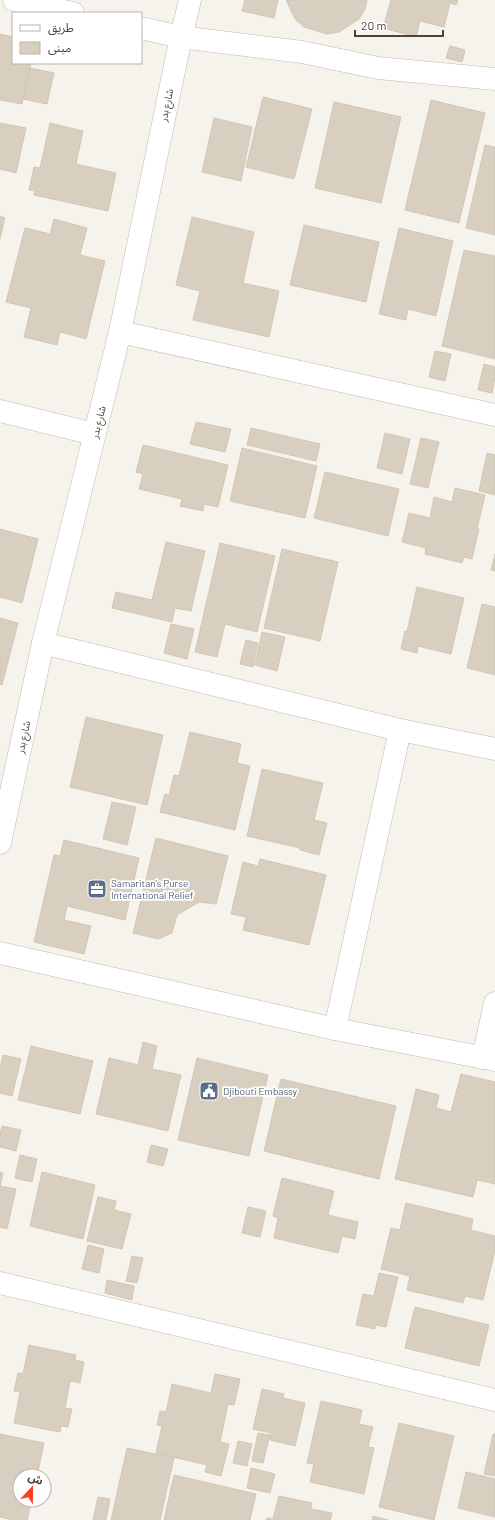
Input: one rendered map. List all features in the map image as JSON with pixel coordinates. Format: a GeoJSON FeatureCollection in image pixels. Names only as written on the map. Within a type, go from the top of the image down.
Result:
{"type":"FeatureCollection","features":[{"type":"Feature","properties":{"kind":"street"},"geometry":{"type":"LineString","coordinates":[[14,0],[68,12]]}},
{"type":"Feature","properties":{"kind":"street","name":"شارع بدر"},"geometry":{"type":"LineString","coordinates":[[0,843],[3,813],[43,643],[120,332],[180,37],[190,0]]}},
{"type":"Feature","properties":{"kind":"street"},"geometry":{"type":"LineString","coordinates":[[142,28],[180,37],[302,52],[378,68],[495,79]]}},
{"type":"Feature","properties":{"kind":"street"},"geometry":{"type":"LineString","coordinates":[[120,332],[495,414]]}},
{"type":"Feature","properties":{"kind":"street"},"geometry":{"type":"LineString","coordinates":[[0,411],[94,434]]}},
{"type":"Feature","properties":{"kind":"street"},"geometry":{"type":"LineString","coordinates":[[43,643],[400,730],[495,749]]}},
{"type":"Feature","properties":{"kind":"street"},"geometry":{"type":"LineString","coordinates":[[335,1029],[400,730]]}},
{"type":"Feature","properties":{"kind":"street"},"geometry":{"type":"LineString","coordinates":[[0,953],[335,1029],[489,1059],[495,1003]]}},
{"type":"Feature","properties":{"kind":"street"},"geometry":{"type":"LineString","coordinates":[[0,1284],[495,1400]]}},
{"type":"Feature","properties":{"kind":"building"},"geometry":{"type":"Polygon","coordinates":[[[245,0],[278,0],[274,18],[242,11],[245,0]]]}},
{"type":"Feature","properties":{"kind":"building"},"geometry":{"type":"Polygon","coordinates":[[[286,0],[367,0],[365,9],[359,19],[339,32],[327,34],[304,27],[295,19],[286,0]]]}},
{"type":"Feature","properties":{"kind":"building"},"geometry":{"type":"Polygon","coordinates":[[[391,0],[458,0],[456,5],[450,3],[444,27],[420,21],[416,37],[383,28],[391,0]]]}},
{"type":"Feature","properties":{"kind":"building"},"geometry":{"type":"Polygon","coordinates":[[[0,34],[12,37],[12,64],[31,64],[22,104],[0,100],[0,34]]]}},
{"type":"Feature","properties":{"kind":"building"},"geometry":{"type":"Polygon","coordinates":[[[450,46],[465,50],[462,62],[446,58],[450,46]]]}},
{"type":"Feature","properties":{"kind":"building"},"geometry":{"type":"Polygon","coordinates":[[[30,68],[54,73],[47,104],[23,99],[30,68]]]}},
{"type":"Feature","properties":{"kind":"building"},"geometry":{"type":"Polygon","coordinates":[[[263,97],[312,109],[294,179],[246,167],[263,97]]]}},
{"type":"Feature","properties":{"kind":"building"},"geometry":{"type":"Polygon","coordinates":[[[431,100],[485,113],[459,223],[405,210],[431,100]]]}},
{"type":"Feature","properties":{"kind":"building"},"geometry":{"type":"Polygon","coordinates":[[[334,102],[401,117],[381,203],[315,188],[334,102]]]}},
{"type":"Feature","properties":{"kind":"building"},"geometry":{"type":"Polygon","coordinates":[[[214,118],[252,127],[241,181],[202,172],[214,118]]]}},
{"type":"Feature","properties":{"kind":"building"},"geometry":{"type":"Polygon","coordinates":[[[0,123],[26,128],[16,173],[0,169],[0,123]]]}},
{"type":"Feature","properties":{"kind":"building"},"geometry":{"type":"Polygon","coordinates":[[[50,123],[83,131],[76,164],[116,173],[108,211],[34,195],[35,191],[29,190],[34,167],[40,168],[50,123]]]}},
{"type":"Feature","properties":{"kind":"building"},"geometry":{"type":"Polygon","coordinates":[[[485,145],[495,147],[495,235],[466,228],[485,145]]]}},
{"type":"Feature","properties":{"kind":"building"},"geometry":{"type":"Polygon","coordinates":[[[0,216],[5,218],[0,239],[0,216]]]}},
{"type":"Feature","properties":{"kind":"building"},"geometry":{"type":"Polygon","coordinates":[[[192,217],[254,232],[243,283],[279,291],[269,337],[193,320],[200,291],[176,285],[192,217]]]}},
{"type":"Feature","properties":{"kind":"building"},"geometry":{"type":"Polygon","coordinates":[[[54,219],[87,228],[80,255],[105,261],[86,339],[60,332],[57,345],[24,337],[31,308],[6,302],[25,228],[50,234],[54,219]]]}},
{"type":"Feature","properties":{"kind":"building"},"geometry":{"type":"Polygon","coordinates":[[[304,225],[379,242],[366,302],[290,285],[304,225]]]}},
{"type":"Feature","properties":{"kind":"building"},"geometry":{"type":"Polygon","coordinates":[[[399,228],[453,241],[436,316],[408,309],[406,320],[379,314],[399,228]]]}},
{"type":"Feature","properties":{"kind":"building"},"geometry":{"type":"Polygon","coordinates":[[[464,250],[495,256],[495,359],[442,346],[464,250]]]}},
{"type":"Feature","properties":{"kind":"building"},"geometry":{"type":"Polygon","coordinates":[[[435,351],[451,354],[445,381],[429,377],[435,351]]]}},
{"type":"Feature","properties":{"kind":"building"},"geometry":{"type":"Polygon","coordinates":[[[484,364],[495,367],[495,378],[492,393],[478,390],[484,364]]]}},
{"type":"Feature","properties":{"kind":"building"},"geometry":{"type":"Polygon","coordinates":[[[196,422],[231,429],[225,452],[190,444],[196,422]]]}},
{"type":"Feature","properties":{"kind":"building"},"geometry":{"type":"Polygon","coordinates":[[[251,428],[320,444],[316,461],[247,445],[251,428]]]}},
{"type":"Feature","properties":{"kind":"building"},"geometry":{"type":"Polygon","coordinates":[[[385,433],[410,439],[402,474],[377,468],[385,433]]]}},
{"type":"Feature","properties":{"kind":"building"},"geometry":{"type":"Polygon","coordinates":[[[421,438],[439,442],[428,488],[410,484],[421,438]]]}},
{"type":"Feature","properties":{"kind":"building"},"geometry":{"type":"Polygon","coordinates":[[[143,445],[228,465],[218,507],[204,504],[203,511],[180,506],[182,499],[139,489],[143,474],[136,472],[143,445]]]}},
{"type":"Feature","properties":{"kind":"building"},"geometry":{"type":"Polygon","coordinates":[[[242,448],[317,466],[305,518],[230,501],[242,448]]]}},
{"type":"Feature","properties":{"kind":"building"},"geometry":{"type":"Polygon","coordinates":[[[487,453],[495,455],[495,495],[479,491],[487,453]]]}},
{"type":"Feature","properties":{"kind":"building"},"geometry":{"type":"Polygon","coordinates":[[[325,472],[399,489],[388,536],[314,518],[325,472]]]}},
{"type":"Feature","properties":{"kind":"building"},"geometry":{"type":"Polygon","coordinates":[[[455,488],[485,495],[472,559],[464,557],[462,563],[425,554],[426,548],[402,542],[409,513],[430,518],[434,497],[452,502],[455,488]]]}},
{"type":"Feature","properties":{"kind":"building"},"geometry":{"type":"Polygon","coordinates":[[[0,529],[38,539],[22,603],[0,597],[0,529]]]}},
{"type":"Feature","properties":{"kind":"building"},"geometry":{"type":"Polygon","coordinates":[[[166,542],[205,551],[191,611],[175,608],[172,622],[112,608],[116,592],[152,600],[166,542]]]}},
{"type":"Feature","properties":{"kind":"building"},"geometry":{"type":"Polygon","coordinates":[[[220,543],[275,556],[257,632],[225,624],[217,657],[195,652],[220,543]]]}},
{"type":"Feature","properties":{"kind":"building"},"geometry":{"type":"Polygon","coordinates":[[[282,549],[338,562],[320,641],[264,628],[282,549]]]}},
{"type":"Feature","properties":{"kind":"building"},"geometry":{"type":"Polygon","coordinates":[[[495,554],[495,571],[491,570],[495,554]]]}},
{"type":"Feature","properties":{"kind":"building"},"geometry":{"type":"Polygon","coordinates":[[[417,587],[464,598],[451,654],[418,646],[417,653],[401,649],[405,631],[407,632],[417,587]]]}},
{"type":"Feature","properties":{"kind":"building"},"geometry":{"type":"Polygon","coordinates":[[[482,604],[495,607],[495,675],[467,668],[482,604]]]}},
{"type":"Feature","properties":{"kind":"building"},"geometry":{"type":"Polygon","coordinates":[[[0,618],[18,623],[2,685],[0,684],[0,618]]]}},
{"type":"Feature","properties":{"kind":"building"},"geometry":{"type":"Polygon","coordinates":[[[171,624],[194,629],[187,659],[164,653],[171,624]]]}},
{"type":"Feature","properties":{"kind":"building"},"geometry":{"type":"Polygon","coordinates":[[[262,632],[285,637],[277,671],[255,665],[262,632]]]}},
{"type":"Feature","properties":{"kind":"building"},"geometry":{"type":"Polygon","coordinates":[[[246,640],[258,643],[253,667],[240,664],[246,640]]]}},
{"type":"Feature","properties":{"kind":"building"},"geometry":{"type":"Polygon","coordinates":[[[86,717],[163,735],[147,805],[70,787],[86,717]]]}},
{"type":"Feature","properties":{"kind":"building"},"geometry":{"type":"Polygon","coordinates":[[[190,732],[241,744],[237,763],[250,766],[235,830],[160,812],[165,794],[169,795],[174,775],[179,776],[190,732]]]}},
{"type":"Feature","properties":{"kind":"building"},"geometry":{"type":"Polygon","coordinates":[[[262,769],[323,783],[314,820],[327,823],[319,855],[300,850],[300,848],[247,836],[262,769]]]}},
{"type":"Feature","properties":{"kind":"building"},"geometry":{"type":"Polygon","coordinates":[[[112,802],[136,807],[127,845],[103,839],[112,802]]]}},
{"type":"Feature","properties":{"kind":"building"},"geometry":{"type":"Polygon","coordinates":[[[156,838],[228,856],[216,904],[199,902],[177,915],[172,933],[158,939],[133,933],[156,838]]]}},
{"type":"Feature","properties":{"kind":"building"},"geometry":{"type":"Polygon","coordinates":[[[64,840],[139,858],[125,920],[67,906],[64,920],[91,926],[84,954],[34,942],[54,855],[60,856],[64,840]]]}},
{"type":"Feature","properties":{"kind":"building"},"geometry":{"type":"Polygon","coordinates":[[[260,859],[326,875],[309,945],[243,930],[246,917],[231,914],[243,862],[258,866],[260,859]]]}},
{"type":"Feature","properties":{"kind":"building"},"geometry":{"type":"Polygon","coordinates":[[[143,1042],[157,1046],[152,1069],[181,1075],[168,1131],[96,1114],[109,1058],[138,1065],[143,1042]]]}},
{"type":"Feature","properties":{"kind":"building"},"geometry":{"type":"Polygon","coordinates":[[[31,1046],[93,1061],[80,1114],[18,1100],[31,1046]]]}},
{"type":"Feature","properties":{"kind":"building"},"geometry":{"type":"Polygon","coordinates":[[[3,1055],[21,1059],[12,1096],[0,1093],[0,1068],[3,1055]]]}},
{"type":"Feature","properties":{"kind":"building"},"geometry":{"type":"Polygon","coordinates":[[[197,1058],[268,1075],[249,1156],[178,1140],[197,1058]]]}},
{"type":"Feature","properties":{"kind":"building"},"geometry":{"type":"Polygon","coordinates":[[[461,1074],[495,1082],[495,1184],[477,1180],[473,1197],[395,1179],[416,1089],[439,1095],[436,1108],[451,1112],[461,1074]]]}},
{"type":"Feature","properties":{"kind":"building"},"geometry":{"type":"Polygon","coordinates":[[[281,1079],[396,1106],[379,1179],[264,1151],[281,1079]]]}},
{"type":"Feature","properties":{"kind":"building"},"geometry":{"type":"Polygon","coordinates":[[[2,1126],[21,1130],[16,1151],[0,1147],[0,1134],[2,1126]]]}},
{"type":"Feature","properties":{"kind":"building"},"geometry":{"type":"Polygon","coordinates":[[[151,1145],[168,1149],[163,1166],[147,1162],[151,1145]]]}},
{"type":"Feature","properties":{"kind":"building"},"geometry":{"type":"Polygon","coordinates":[[[20,1155],[37,1159],[32,1182],[15,1178],[20,1155]]]}},
{"type":"Feature","properties":{"kind":"building"},"geometry":{"type":"Polygon","coordinates":[[[0,1172],[3,1173],[0,1186],[0,1172]]]}},
{"type":"Feature","properties":{"kind":"building"},"geometry":{"type":"Polygon","coordinates":[[[42,1172],[95,1185],[83,1239],[30,1226],[42,1172]]]}},
{"type":"Feature","properties":{"kind":"building"},"geometry":{"type":"Polygon","coordinates":[[[282,1178],[334,1191],[328,1215],[358,1222],[355,1239],[342,1236],[338,1253],[274,1238],[278,1218],[273,1216],[282,1178]]]}},
{"type":"Feature","properties":{"kind":"building"},"geometry":{"type":"Polygon","coordinates":[[[0,1186],[16,1189],[7,1229],[0,1227],[0,1186]]]}},
{"type":"Feature","properties":{"kind":"building"},"geometry":{"type":"Polygon","coordinates":[[[98,1197],[116,1201],[114,1210],[131,1214],[122,1249],[87,1241],[98,1197]]]}},
{"type":"Feature","properties":{"kind":"building"},"geometry":{"type":"Polygon","coordinates":[[[406,1203],[473,1219],[471,1230],[495,1236],[495,1251],[483,1300],[465,1296],[463,1303],[407,1290],[410,1276],[381,1269],[391,1228],[400,1230],[406,1203]]]}},
{"type":"Feature","properties":{"kind":"building"},"geometry":{"type":"Polygon","coordinates":[[[248,1207],[266,1211],[260,1237],[242,1233],[248,1207]]]}},
{"type":"Feature","properties":{"kind":"building"},"geometry":{"type":"Polygon","coordinates":[[[88,1245],[104,1249],[99,1273],[82,1269],[88,1245]]]}},
{"type":"Feature","properties":{"kind":"building"},"geometry":{"type":"Polygon","coordinates":[[[132,1256],[143,1258],[137,1283],[126,1281],[132,1256]]]}},
{"type":"Feature","properties":{"kind":"building"},"geometry":{"type":"Polygon","coordinates":[[[379,1273],[398,1277],[386,1327],[376,1325],[375,1329],[356,1325],[363,1294],[374,1296],[379,1273]]]}},
{"type":"Feature","properties":{"kind":"building"},"geometry":{"type":"Polygon","coordinates":[[[107,1280],[134,1286],[132,1300],[105,1293],[107,1280]]]}},
{"type":"Feature","properties":{"kind":"building"},"geometry":{"type":"Polygon","coordinates":[[[415,1307],[489,1325],[479,1366],[405,1348],[415,1307]]]}},
{"type":"Feature","properties":{"kind":"building"},"geometry":{"type":"Polygon","coordinates":[[[29,1345],[76,1355],[75,1360],[84,1362],[80,1383],[70,1381],[65,1408],[72,1409],[68,1427],[61,1426],[60,1432],[14,1423],[20,1392],[14,1391],[18,1373],[23,1374],[29,1345]]]}},
{"type":"Feature","properties":{"kind":"building"},"geometry":{"type":"Polygon","coordinates":[[[215,1374],[240,1379],[234,1405],[228,1404],[220,1442],[229,1444],[221,1476],[205,1472],[207,1465],[156,1453],[162,1426],[157,1425],[160,1411],[166,1412],[172,1384],[211,1393],[215,1374]]]}},
{"type":"Feature","properties":{"kind":"building"},"geometry":{"type":"Polygon","coordinates":[[[262,1389],[284,1394],[283,1398],[305,1403],[295,1446],[270,1440],[271,1433],[253,1429],[262,1389]]]}},
{"type":"Feature","properties":{"kind":"building"},"geometry":{"type":"Polygon","coordinates":[[[321,1401],[362,1410],[359,1424],[373,1427],[368,1447],[374,1448],[364,1494],[310,1482],[314,1464],[307,1463],[321,1401]]]}},
{"type":"Feature","properties":{"kind":"building"},"geometry":{"type":"Polygon","coordinates":[[[399,1423],[454,1436],[434,1520],[379,1507],[399,1423]]]}},
{"type":"Feature","properties":{"kind":"building"},"geometry":{"type":"Polygon","coordinates":[[[258,1433],[270,1435],[263,1463],[252,1461],[258,1433]]]}},
{"type":"Feature","properties":{"kind":"building"},"geometry":{"type":"Polygon","coordinates":[[[0,1434],[44,1443],[39,1468],[12,1468],[12,1508],[30,1508],[27,1520],[13,1520],[0,1517],[0,1434]]]}},
{"type":"Feature","properties":{"kind":"building"},"geometry":{"type":"Polygon","coordinates":[[[493,1434],[495,1434],[495,1476],[484,1474],[493,1434]]]}},
{"type":"Feature","properties":{"kind":"building"},"geometry":{"type":"Polygon","coordinates":[[[238,1441],[252,1444],[247,1466],[233,1463],[238,1441]]]}},
{"type":"Feature","properties":{"kind":"building"},"geometry":{"type":"Polygon","coordinates":[[[127,1448],[174,1458],[160,1520],[111,1520],[127,1448]]]}},
{"type":"Feature","properties":{"kind":"building"},"geometry":{"type":"Polygon","coordinates":[[[251,1468],[275,1474],[270,1493],[247,1488],[251,1468]]]}},
{"type":"Feature","properties":{"kind":"building"},"geometry":{"type":"Polygon","coordinates":[[[466,1472],[495,1479],[495,1517],[458,1508],[466,1472]]]}},
{"type":"Feature","properties":{"kind":"building"},"geometry":{"type":"Polygon","coordinates":[[[174,1475],[256,1494],[250,1520],[164,1520],[174,1475]]]}},
{"type":"Feature","properties":{"kind":"building"},"geometry":{"type":"Polygon","coordinates":[[[279,1496],[312,1503],[311,1509],[332,1513],[330,1520],[266,1520],[267,1518],[273,1519],[279,1496]]]}},
{"type":"Feature","properties":{"kind":"building"},"geometry":{"type":"Polygon","coordinates":[[[98,1497],[110,1499],[106,1520],[93,1520],[98,1497]]]}},
{"type":"Feature","properties":{"kind":"building"},"geometry":{"type":"Polygon","coordinates":[[[373,1516],[388,1520],[372,1520],[373,1516]]]}},
{"type":"Feature","properties":{"kind":"place","name":"Samaritan’s Purse International Relief"},"geometry":{"type":"Point","coordinates":[97,889]}},
{"type":"Feature","properties":{"kind":"place","name":"Djibouti Embassy"},"geometry":{"type":"Point","coordinates":[209,1091]}}]}
